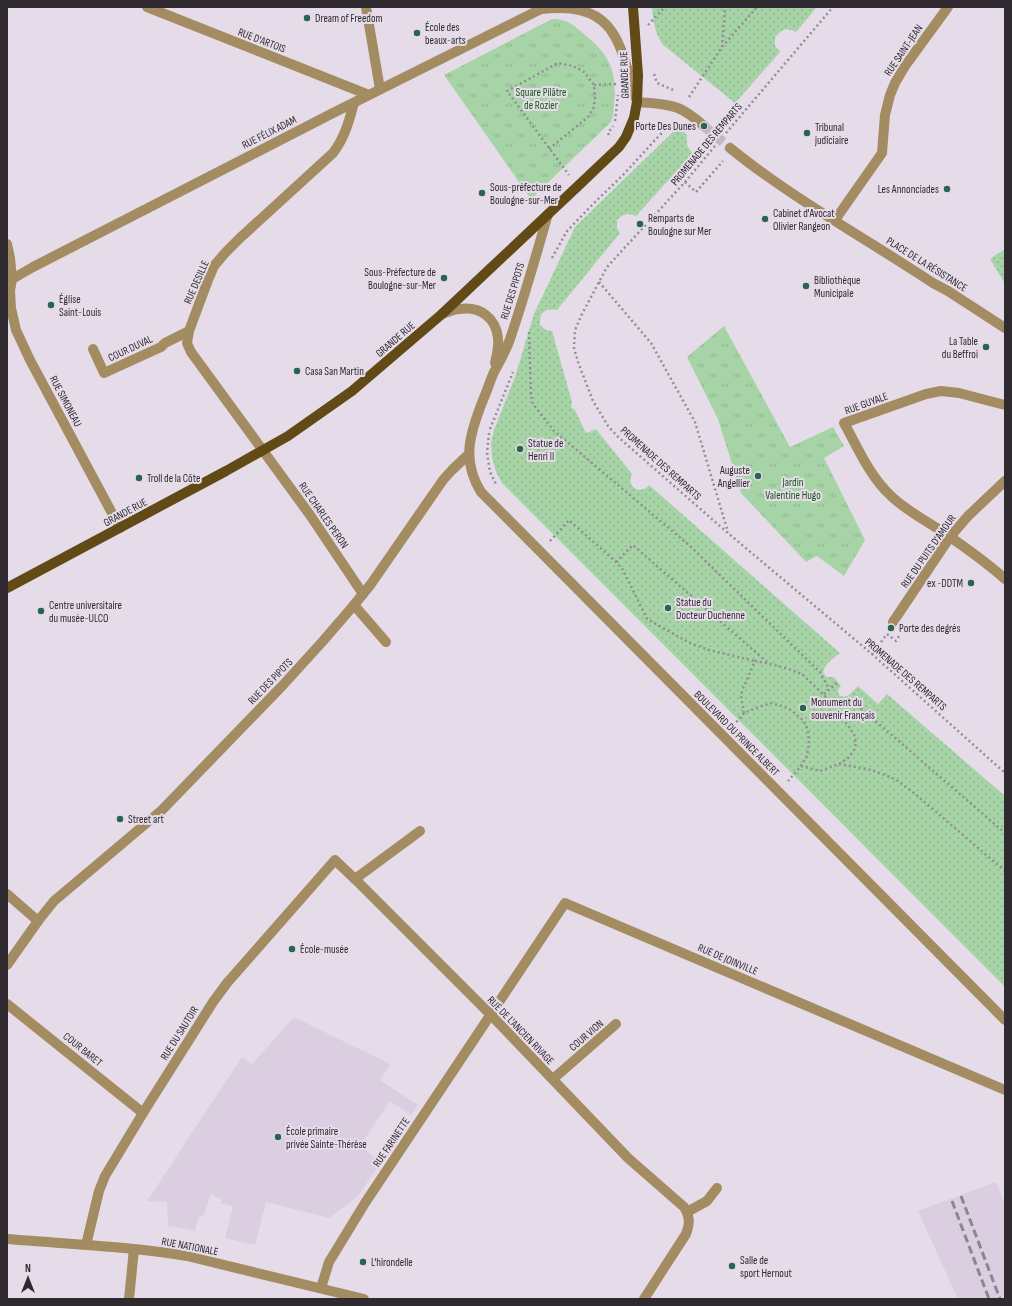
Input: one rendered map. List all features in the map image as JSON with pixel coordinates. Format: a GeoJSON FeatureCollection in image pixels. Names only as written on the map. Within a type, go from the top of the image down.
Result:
{"type":"FeatureCollection","features":[{"type":"Feature","properties":{"kind":"main road","name":"GRANDE RUE"},"geometry":{"type":"LineString","coordinates":[[7,588],[263,451],[310,421],[348,394],[442,314],[619,147],[626,137],[638,102],[638,75],[633,7]]}},
{"type":"Feature","properties":{"kind":"street","name":"RUE D'ARTOIS"},"geometry":{"type":"LineString","coordinates":[[147,7],[369,95]]}},
{"type":"Feature","properties":{"kind":"street"},"geometry":{"type":"LineString","coordinates":[[366,7],[380,89]]}},
{"type":"Feature","properties":{"kind":"street","name":"RUE SAINT-JEAN"},"geometry":{"type":"LineString","coordinates":[[835,220],[880,157],[884,147],[885,123],[888,104],[895,83],[905,66],[948,7]]}},
{"type":"Feature","properties":{"kind":"street","name":"RUE FÉLIX ADAM"},"geometry":{"type":"LineString","coordinates":[[9,280],[380,89],[543,8]]}},
{"type":"Feature","properties":{"kind":"street"},"geometry":{"type":"LineString","coordinates":[[543,8],[578,9],[591,13],[604,22],[617,39],[638,102],[673,106],[689,114],[704,126]]}},
{"type":"Feature","properties":{"kind":"street","name":"RUE DESILLE"},"geometry":{"type":"LineString","coordinates":[[263,451],[191,352],[187,343],[189,331],[214,266],[240,238],[333,153],[345,134],[354,103]]}},
{"type":"Feature","properties":{"kind":"street","name":"PLACE DE LA RÉSISTANCE"},"geometry":{"type":"LineString","coordinates":[[730,148],[796,196],[1005,328]]}},
{"type":"Feature","properties":{"kind":"street","name":"RUE DES PIPOTS"},"geometry":{"type":"LineString","coordinates":[[7,965],[38,921],[61,894],[162,810],[283,685],[354,606],[380,572],[435,491],[452,470],[469,454],[472,428],[509,340],[548,214]]}},
{"type":"Feature","properties":{"kind":"street","name":"RUE SIMONEAU"},"geometry":{"type":"LineString","coordinates":[[7,244],[10,258],[9,280],[11,308],[16,330],[30,360],[120,528]]}},
{"type":"Feature","properties":{"kind":"street","name":"RUE DES PIPOTS"},"geometry":{"type":"LineString","coordinates":[[442,314],[460,309],[466,309],[486,314],[490,318],[494,324],[498,338],[498,352],[494,373]]}},
{"type":"Feature","properties":{"kind":"street","name":"COUR DUVAL"},"geometry":{"type":"LineString","coordinates":[[93,349],[104,373],[161,347],[165,343],[189,331]]}},
{"type":"Feature","properties":{"kind":"street","name":"RUE GUYALE"},"geometry":{"type":"LineString","coordinates":[[950,537],[898,502],[883,488],[869,468],[844,423],[926,394],[941,391],[959,393],[1004,405]]}},
{"type":"Feature","properties":{"kind":"street","name":"RUE CHARLES PERON"},"geometry":{"type":"LineString","coordinates":[[263,451],[318,526],[363,594]]}},
{"type":"Feature","properties":{"kind":"street","name":"BOULEVARD DU PRINCE ALBERT"},"geometry":{"type":"LineString","coordinates":[[469,454],[470,468],[474,480],[481,492],[1005,1020]]}},
{"type":"Feature","properties":{"kind":"street","name":"RUE DU PUITS D'AMOUR"},"geometry":{"type":"LineString","coordinates":[[894,622],[950,537],[968,516],[1005,481]]}},
{"type":"Feature","properties":{"kind":"street"},"geometry":{"type":"LineString","coordinates":[[950,537],[1005,579]]}},
{"type":"Feature","properties":{"kind":"street"},"geometry":{"type":"LineString","coordinates":[[354,606],[386,642]]}},
{"type":"Feature","properties":{"kind":"street"},"geometry":{"type":"LineString","coordinates":[[355,879],[420,831]]}},
{"type":"Feature","properties":{"kind":"street","name":"RUE DE L'ANCIEN RIVAGE"},"geometry":{"type":"LineString","coordinates":[[335,860],[491,1015],[628,1158],[680,1202],[688,1214]]}},
{"type":"Feature","properties":{"kind":"street","name":"RUE DU SAUTOIR"},"geometry":{"type":"LineString","coordinates":[[86,1245],[96,1199],[105,1176],[143,1112],[218,994],[335,860]]}},
{"type":"Feature","properties":{"kind":"street"},"geometry":{"type":"LineString","coordinates":[[7,894],[38,921]]}},
{"type":"Feature","properties":{"kind":"street","name":"RUE DE JOINVILLE"},"geometry":{"type":"LineString","coordinates":[[491,1015],[565,903],[1005,1090]]}},
{"type":"Feature","properties":{"kind":"street","name":"COUR BARET"},"geometry":{"type":"LineString","coordinates":[[7,1004],[143,1112]]}},
{"type":"Feature","properties":{"kind":"street","name":"RUE FARINETTE"},"geometry":{"type":"LineString","coordinates":[[325,1292],[329,1262],[365,1202],[491,1015]]}},
{"type":"Feature","properties":{"kind":"street","name":"COUR VION"},"geometry":{"type":"LineString","coordinates":[[553,1079],[616,1024]]}},
{"type":"Feature","properties":{"kind":"street"},"geometry":{"type":"LineString","coordinates":[[644,1299],[686,1234],[689,1224],[688,1214],[707,1201],[717,1188]]}},
{"type":"Feature","properties":{"kind":"street","name":"RUE NATIONALE"},"geometry":{"type":"LineString","coordinates":[[7,1239],[134,1249],[187,1256],[325,1292],[364,1299]]}},
{"type":"Feature","properties":{"kind":"street"},"geometry":{"type":"LineString","coordinates":[[129,1299],[134,1249]]}},
{"type":"Feature","properties":{"kind":"path"},"geometry":{"type":"LineString","coordinates":[[646,27],[665,7]]}},
{"type":"Feature","properties":{"kind":"path"},"geometry":{"type":"LineString","coordinates":[[722,47],[726,7]]}},
{"type":"Feature","properties":{"kind":"path"},"geometry":{"type":"LineString","coordinates":[[689,114],[689,96],[722,47],[757,7]]}},
{"type":"Feature","properties":{"kind":"path","name":"PROMENADE DES REMPARTS"},"geometry":{"type":"LineString","coordinates":[[722,138],[833,7]]}},
{"type":"Feature","properties":{"kind":"path"},"geometry":{"type":"LineString","coordinates":[[549,149],[588,117],[594,107],[596,98],[594,85],[584,72],[573,66],[558,63],[507,91],[549,149],[578,186]]}},
{"type":"Feature","properties":{"kind":"path"},"geometry":{"type":"LineString","coordinates":[[652,70],[657,83],[676,91]]}},
{"type":"Feature","properties":{"kind":"path"},"geometry":{"type":"LineString","coordinates":[[594,85],[620,84]]}},
{"type":"Feature","properties":{"kind":"path"},"geometry":{"type":"LineString","coordinates":[[619,92],[615,124],[608,133],[634,163]]}},
{"type":"Feature","properties":{"kind":"path"},"geometry":{"type":"LineString","coordinates":[[551,260],[567,231],[670,125],[676,122],[683,126]]}},
{"type":"Feature","properties":{"kind":"path","name":"PROMENADE DES REMPARTS"},"geometry":{"type":"LineString","coordinates":[[716,144],[685,182],[607,268],[582,314],[575,330],[574,348],[593,401],[608,426],[618,436],[729,534],[872,654],[1005,773]]}},
{"type":"Feature","properties":{"kind":"path"},"geometry":{"type":"LineString","coordinates":[[685,182],[696,192],[723,161]]}},
{"type":"Feature","properties":{"kind":"path"},"geometry":{"type":"LineString","coordinates":[[599,282],[650,343],[695,422],[729,534]]}},
{"type":"Feature","properties":{"kind":"path"},"geometry":{"type":"LineString","coordinates":[[524,334],[528,328],[531,396],[534,404],[553,430],[690,546],[820,672],[829,689]]}},
{"type":"Feature","properties":{"kind":"path"},"geometry":{"type":"LineString","coordinates":[[499,489],[490,472],[486,453],[489,433],[513,371]]}},
{"type":"Feature","properties":{"kind":"path"},"geometry":{"type":"LineString","coordinates":[[545,535],[550,541],[569,520],[623,570],[647,619],[690,643],[722,653],[784,666],[803,675],[831,702],[854,734],[856,743],[854,751],[848,758],[839,764],[820,771],[802,766]]}},
{"type":"Feature","properties":{"kind":"path"},"geometry":{"type":"LineString","coordinates":[[616,562],[633,545],[768,663]]}},
{"type":"Feature","properties":{"kind":"path"},"geometry":{"type":"LineString","coordinates":[[872,654],[885,637]]}},
{"type":"Feature","properties":{"kind":"path"},"geometry":{"type":"LineString","coordinates":[[744,714],[741,696],[742,691],[755,661]]}},
{"type":"Feature","properties":{"kind":"path"},"geometry":{"type":"LineString","coordinates":[[824,694],[838,682]]}},
{"type":"Feature","properties":{"kind":"path"},"geometry":{"type":"LineString","coordinates":[[831,702],[857,705],[1005,833]]}},
{"type":"Feature","properties":{"kind":"path"},"geometry":{"type":"LineString","coordinates":[[723,736],[744,714],[756,708],[772,704],[791,710],[804,722],[808,731],[809,743],[807,756],[802,766],[778,792]]}},
{"type":"Feature","properties":{"kind":"path"},"geometry":{"type":"LineString","coordinates":[[733,725],[739,730]]}},
{"type":"Feature","properties":{"kind":"path"},"geometry":{"type":"LineString","coordinates":[[839,764],[872,770],[895,779],[914,793],[1005,871]]}},
{"type":"Feature","properties":{"kind":"path"},"geometry":{"type":"LineString","coordinates":[[788,780],[794,786]]}},
{"type":"Feature","properties":{"kind":"shaded area","name":"École primaire privée Sainte-Thérèse"},"geometry":{"type":"Polygon","coordinates":[[[294,1017],[390,1064],[380,1080],[418,1105],[411,1115],[390,1101],[360,1146],[381,1162],[358,1196],[329,1218],[266,1202],[255,1245],[225,1238],[233,1206],[220,1203],[222,1200],[211,1194],[203,1217],[199,1216],[195,1231],[168,1226],[167,1202],[147,1201],[242,1057],[252,1064],[294,1017]]]}},
{"type":"Feature","properties":{"kind":"shaded area"},"geometry":{"type":"Polygon","coordinates":[[[996,1182],[1005,1205],[1005,1299],[958,1299],[918,1211],[996,1182]]]}},
{"type":"Feature","properties":{"kind":"green space"},"geometry":{"type":"Polygon","coordinates":[[[652,7],[817,7],[796,32],[787,29],[780,32],[775,37],[775,46],[780,52],[735,103],[662,44],[655,26],[652,7]]]}},
{"type":"Feature","properties":{"kind":"green space","name":"Square Pilâtre de Rozier"},"geometry":{"type":"Polygon","coordinates":[[[552,19],[566,21],[576,27],[603,52],[612,70],[614,80],[615,90],[613,116],[611,122],[531,199],[444,75],[552,19]]]}},
{"type":"Feature","properties":{"kind":"green space"},"geometry":{"type":"Polygon","coordinates":[[[678,127],[687,135],[687,145],[693,153],[636,216],[625,214],[617,220],[617,228],[620,233],[557,310],[546,310],[542,314],[540,325],[546,330],[552,331],[572,402],[571,407],[575,410],[586,433],[596,429],[632,474],[631,483],[637,490],[645,489],[649,485],[840,653],[827,664],[823,673],[827,677],[834,677],[841,686],[838,690],[839,695],[843,697],[849,695],[858,686],[878,704],[887,694],[1005,796],[1005,987],[502,483],[496,472],[492,457],[491,442],[494,430],[515,377],[534,314],[575,227],[678,127]]]}},
{"type":"Feature","properties":{"kind":"green space"},"geometry":{"type":"Polygon","coordinates":[[[1005,249],[1005,281],[1004,282],[990,259],[1005,249]]]}},
{"type":"Feature","properties":{"kind":"green space","name":"Jardin Valentine Hugo"},"geometry":{"type":"Polygon","coordinates":[[[724,326],[790,447],[833,427],[844,446],[824,458],[865,540],[844,576],[817,556],[806,562],[741,493],[718,419],[687,357],[724,326]]]}},
{"type":"Feature","properties":{"kind":"tunnel"},"geometry":{"type":"LineString","coordinates":[[704,126],[730,148]]}},
{"type":"Feature","properties":{"kind":"railway"},"geometry":{"type":"LineString","coordinates":[[961,1196],[1000,1299]]}},
{"type":"Feature","properties":{"kind":"railway"},"geometry":{"type":"LineString","coordinates":[[952,1201],[989,1299]]}},
{"type":"Feature","properties":{"kind":"place","name":"Dream of Freedom"},"geometry":{"type":"Point","coordinates":[307,18]}},
{"type":"Feature","properties":{"kind":"place","name":"École des beaux-arts"},"geometry":{"type":"Point","coordinates":[417,33]}},
{"type":"Feature","properties":{"kind":"place","name":"Porte Des Dunes"},"geometry":{"type":"Point","coordinates":[704,126]}},
{"type":"Feature","properties":{"kind":"place","name":"Tribunal judiciaire"},"geometry":{"type":"Point","coordinates":[807,133]}},
{"type":"Feature","properties":{"kind":"place","name":"Les Annonciades"},"geometry":{"type":"Point","coordinates":[947,189]}},
{"type":"Feature","properties":{"kind":"place","name":"Sous-préfecture de Boulogne-sur-Mer"},"geometry":{"type":"Point","coordinates":[482,193]}},
{"type":"Feature","properties":{"kind":"place","name":"Cabinet d'Avocat Olivier Rangeon"},"geometry":{"type":"Point","coordinates":[765,219]}},
{"type":"Feature","properties":{"kind":"place","name":"Remparts de Boulogne sur Mer"},"geometry":{"type":"Point","coordinates":[640,224]}},
{"type":"Feature","properties":{"kind":"place","name":"Sous-Préfecture de Boulogne-sur-Mer"},"geometry":{"type":"Point","coordinates":[444,278]}},
{"type":"Feature","properties":{"kind":"place","name":"Bibliothèque Municipale"},"geometry":{"type":"Point","coordinates":[806,286]}},
{"type":"Feature","properties":{"kind":"place","name":"Église Saint-Louis"},"geometry":{"type":"Point","coordinates":[51,305]}},
{"type":"Feature","properties":{"kind":"place","name":"La Table du Beffroi"},"geometry":{"type":"Point","coordinates":[986,347]}},
{"type":"Feature","properties":{"kind":"place","name":"Casa San Martin"},"geometry":{"type":"Point","coordinates":[297,371]}},
{"type":"Feature","properties":{"kind":"place","name":"Statue de Henri II"},"geometry":{"type":"Point","coordinates":[520,449]}},
{"type":"Feature","properties":{"kind":"place","name":"Auguste Angellier"},"geometry":{"type":"Point","coordinates":[758,476]}},
{"type":"Feature","properties":{"kind":"place","name":"Troll de la Côte"},"geometry":{"type":"Point","coordinates":[139,478]}},
{"type":"Feature","properties":{"kind":"place","name":"ex -DDTM"},"geometry":{"type":"Point","coordinates":[971,583]}},
{"type":"Feature","properties":{"kind":"place","name":"Statue du Docteur Duchenne"},"geometry":{"type":"Point","coordinates":[668,608]}},
{"type":"Feature","properties":{"kind":"place","name":"Centre universitaire du musée-ULCO"},"geometry":{"type":"Point","coordinates":[41,611]}},
{"type":"Feature","properties":{"kind":"place","name":"Porte des degrés"},"geometry":{"type":"Point","coordinates":[891,628]}},
{"type":"Feature","properties":{"kind":"place","name":"Monument du souvenir Français"},"geometry":{"type":"Point","coordinates":[803,708]}},
{"type":"Feature","properties":{"kind":"place","name":"Street art"},"geometry":{"type":"Point","coordinates":[120,819]}},
{"type":"Feature","properties":{"kind":"place","name":"École-musée"},"geometry":{"type":"Point","coordinates":[292,949]}},
{"type":"Feature","properties":{"kind":"place","name":"École primaire privée Sainte-Thérèse"},"geometry":{"type":"Point","coordinates":[278,1137]}},
{"type":"Feature","properties":{"kind":"place","name":"L'hirondelle"},"geometry":{"type":"Point","coordinates":[363,1262]}},
{"type":"Feature","properties":{"kind":"place","name":"Salle de sport Hernout"},"geometry":{"type":"Point","coordinates":[732,1266]}}]}
